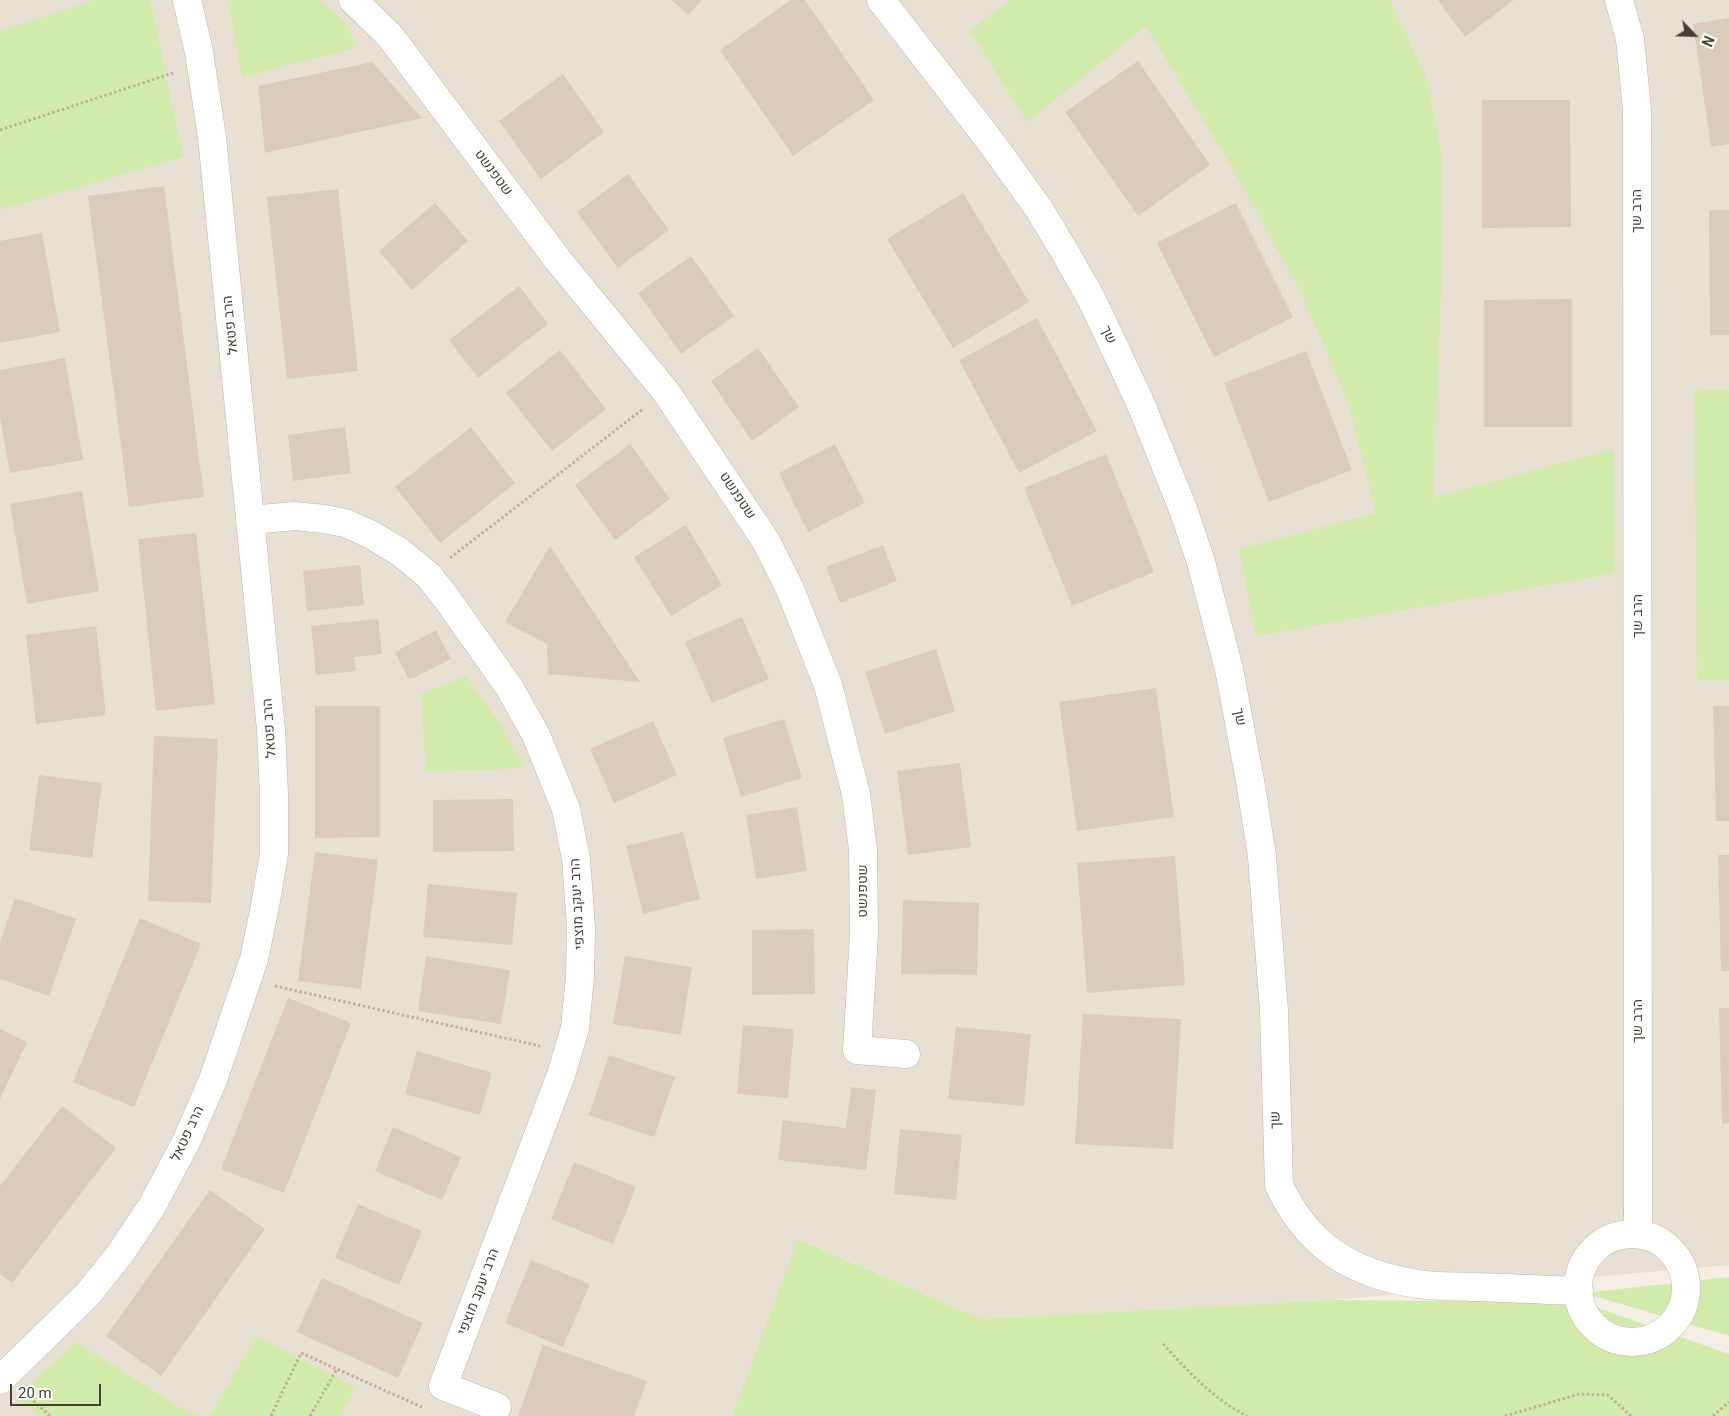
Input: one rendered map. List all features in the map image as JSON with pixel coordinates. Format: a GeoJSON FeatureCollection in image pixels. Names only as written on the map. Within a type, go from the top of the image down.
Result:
{"type":"FeatureCollection","features":[{"type":"Feature","properties":{"kind":"street","name":"הרב פטאל"},"geometry":{"type":"LineString","coordinates":[[0,1380],[87,1296],[120,1254],[152,1206],[186,1142],[213,1080],[248,980],[265,906],[274,854],[271,728],[212,137],[201,64],[187,0]]}},
{"type":"Feature","properties":{"kind":"street","name":"שטפנשט"},"geometry":{"type":"LineString","coordinates":[[353,0],[390,36],[558,260],[666,392],[766,540],[790,589],[828,685],[856,794],[863,850],[864,934],[857,1050],[906,1054]]}},
{"type":"Feature","properties":{"kind":"street","name":"שך"},"geometry":{"type":"LineString","coordinates":[[881,0],[990,141],[1039,210],[1066,254],[1092,300],[1140,402],[1186,518],[1203,571],[1229,669],[1262,856],[1274,1012],[1279,1185],[1288,1205],[1305,1229],[1330,1251],[1359,1268],[1382,1276],[1418,1284],[1579,1291]]}},
{"type":"Feature","properties":{"kind":"street","name":"הרב שך"},"geometry":{"type":"LineString","coordinates":[[1620,0],[1630,39],[1637,109],[1638,1234]]}},
{"type":"Feature","properties":{"kind":"street","name":"הרב יעקב מוצפי"},"geometry":{"type":"LineString","coordinates":[[251,520],[295,516],[345,523],[370,534],[400,552],[428,575],[448,599],[509,688],[536,735],[566,809],[576,859],[582,927],[575,1028],[561,1075],[443,1386]]}},
{"type":"Feature","properties":{"kind":"street"},"geometry":{"type":"LineString","coordinates":[[1638,1234],[1654,1238],[1675,1254],[1685,1278],[1685,1296],[1680,1312],[1669,1326],[1655,1336],[1638,1341],[1630,1341],[1612,1338],[1598,1329],[1586,1316],[1580,1300],[1578,1283],[1587,1258],[1598,1246],[1612,1237],[1638,1234]]}},
{"type":"Feature","properties":{"kind":"street"},"geometry":{"type":"LineString","coordinates":[[443,1386],[497,1407]]}},
{"type":"Feature","properties":{"kind":"path"},"geometry":{"type":"LineString","coordinates":[[0,130],[201,64]]}},
{"type":"Feature","properties":{"kind":"path"},"geometry":{"type":"LineString","coordinates":[[428,575],[666,392]]}},
{"type":"Feature","properties":{"kind":"path"},"geometry":{"type":"LineString","coordinates":[[248,980],[568,1052]]}},
{"type":"Feature","properties":{"kind":"path"},"geometry":{"type":"LineString","coordinates":[[1162,1344],[1203,1386],[1230,1408],[1247,1416]]}},
{"type":"Feature","properties":{"kind":"path"},"geometry":{"type":"LineString","coordinates":[[271,1416],[301,1353],[432,1411],[443,1386]]}},
{"type":"Feature","properties":{"kind":"path"},"geometry":{"type":"LineString","coordinates":[[310,1416],[337,1369]]}},
{"type":"Feature","properties":{"kind":"path"},"geometry":{"type":"LineString","coordinates":[[1505,1416],[1579,1394],[1608,1395],[1631,1416]]}},
{"type":"Feature","properties":{"kind":"path"},"geometry":{"type":"LineString","coordinates":[[1713,1416],[1729,1402]]}},
{"type":"Feature","properties":{"kind":"shaded area"},"geometry":{"type":"Polygon","coordinates":[[[0,0],[1729,0],[1729,1265],[1333,1300],[981,1319],[799,1239],[732,1416],[0,1416],[0,0]]]}},
{"type":"Feature","properties":{"kind":"green space"},"geometry":{"type":"Polygon","coordinates":[[[95,0],[150,0],[183,157],[0,210],[0,31],[95,0]]]}},
{"type":"Feature","properties":{"kind":"green space"},"geometry":{"type":"Polygon","coordinates":[[[228,0],[319,0],[345,22],[357,48],[242,77],[228,0]]]}},
{"type":"Feature","properties":{"kind":"green space"},"geometry":{"type":"Polygon","coordinates":[[[1010,0],[1390,0],[1426,78],[1441,152],[1442,263],[1433,498],[1613,449],[1615,573],[1256,636],[1239,549],[1376,513],[1349,405],[1301,292],[1230,164],[1146,26],[1027,122],[970,30],[1010,0]]]}},
{"type":"Feature","properties":{"kind":"green space"},"geometry":{"type":"Polygon","coordinates":[[[1729,390],[1729,680],[1697,680],[1694,391],[1729,390]]]}},
{"type":"Feature","properties":{"kind":"green space"},"geometry":{"type":"Polygon","coordinates":[[[466,676],[500,724],[524,768],[426,772],[421,694],[466,676]]]}},
{"type":"Feature","properties":{"kind":"green space"},"geometry":{"type":"Polygon","coordinates":[[[798,1239],[981,1319],[1333,1300],[1581,1302],[1729,1354],[1729,1416],[732,1416],[798,1239]]]}},
{"type":"Feature","properties":{"kind":"green space"},"geometry":{"type":"Polygon","coordinates":[[[1729,1277],[1729,1336],[1584,1293],[1729,1277]]]}},
{"type":"Feature","properties":{"kind":"green space"},"geometry":{"type":"Polygon","coordinates":[[[256,1336],[356,1388],[340,1416],[210,1416],[256,1336]]]}},
{"type":"Feature","properties":{"kind":"green space"},"geometry":{"type":"Polygon","coordinates":[[[76,1342],[183,1410],[201,1416],[40,1416],[17,1397],[76,1342]]]}},
{"type":"Feature","properties":{"kind":"building"},"geometry":{"type":"Polygon","coordinates":[[[672,0],[702,0],[688,15],[672,0]]]}},
{"type":"Feature","properties":{"kind":"building"},"geometry":{"type":"Polygon","coordinates":[[[791,0],[805,0],[874,100],[793,156],[720,50],[791,0]]]}},
{"type":"Feature","properties":{"kind":"building"},"geometry":{"type":"Polygon","coordinates":[[[1438,0],[1514,0],[1465,37],[1438,0]]]}},
{"type":"Feature","properties":{"kind":"building"},"geometry":{"type":"Polygon","coordinates":[[[1729,18],[1729,144],[1711,147],[1693,24],[1729,18]]]}},
{"type":"Feature","properties":{"kind":"building"},"geometry":{"type":"Polygon","coordinates":[[[1138,61],[1210,165],[1138,216],[1065,112],[1138,61]]]}},
{"type":"Feature","properties":{"kind":"building"},"geometry":{"type":"Polygon","coordinates":[[[372,62],[422,118],[265,153],[258,86],[372,62]]]}},
{"type":"Feature","properties":{"kind":"building"},"geometry":{"type":"Polygon","coordinates":[[[563,74],[604,132],[541,179],[499,121],[563,74]]]}},
{"type":"Feature","properties":{"kind":"building"},"geometry":{"type":"Polygon","coordinates":[[[1482,100],[1570,100],[1571,227],[1482,228],[1482,100]]]}},
{"type":"Feature","properties":{"kind":"building"},"geometry":{"type":"Polygon","coordinates":[[[628,174],[669,230],[618,268],[577,212],[628,174]]]}},
{"type":"Feature","properties":{"kind":"building"},"geometry":{"type":"Polygon","coordinates":[[[164,186],[204,497],[129,507],[88,196],[164,186]]]}},
{"type":"Feature","properties":{"kind":"building"},"geometry":{"type":"Polygon","coordinates":[[[338,189],[358,371],[287,379],[267,197],[338,189]]]}},
{"type":"Feature","properties":{"kind":"building"},"geometry":{"type":"Polygon","coordinates":[[[963,193],[1029,302],[953,348],[887,239],[963,193]]]}},
{"type":"Feature","properties":{"kind":"building"},"geometry":{"type":"Polygon","coordinates":[[[435,203],[468,241],[412,290],[379,251],[435,203]]]}},
{"type":"Feature","properties":{"kind":"building"},"geometry":{"type":"Polygon","coordinates":[[[1236,203],[1293,317],[1214,357],[1157,243],[1236,203]]]}},
{"type":"Feature","properties":{"kind":"building"},"geometry":{"type":"Polygon","coordinates":[[[1709,210],[1729,210],[1729,335],[1710,335],[1709,210]]]}},
{"type":"Feature","properties":{"kind":"building"},"geometry":{"type":"Polygon","coordinates":[[[42,233],[60,332],[0,343],[0,241],[42,233]]]}},
{"type":"Feature","properties":{"kind":"building"},"geometry":{"type":"Polygon","coordinates":[[[691,256],[734,316],[681,354],[638,293],[691,256]]]}},
{"type":"Feature","properties":{"kind":"building"},"geometry":{"type":"Polygon","coordinates":[[[519,286],[548,324],[478,378],[449,340],[519,286]]]}},
{"type":"Feature","properties":{"kind":"building"},"geometry":{"type":"Polygon","coordinates":[[[1572,299],[1572,427],[1484,427],[1484,300],[1572,299]]]}},
{"type":"Feature","properties":{"kind":"building"},"geometry":{"type":"Polygon","coordinates":[[[1037,318],[1097,431],[1019,473],[959,360],[1037,318]]]}},
{"type":"Feature","properties":{"kind":"building"},"geometry":{"type":"Polygon","coordinates":[[[758,348],[799,407],[752,441],[711,381],[758,348]]]}},
{"type":"Feature","properties":{"kind":"building"},"geometry":{"type":"Polygon","coordinates":[[[560,350],[606,409],[552,451],[506,393],[560,350]]]}},
{"type":"Feature","properties":{"kind":"building"},"geometry":{"type":"Polygon","coordinates":[[[1306,351],[1352,470],[1269,502],[1224,383],[1306,351]]]}},
{"type":"Feature","properties":{"kind":"building"},"geometry":{"type":"Polygon","coordinates":[[[65,358],[83,460],[10,473],[0,418],[0,370],[65,358]]]}},
{"type":"Feature","properties":{"kind":"building"},"geometry":{"type":"Polygon","coordinates":[[[345,427],[351,473],[293,481],[288,435],[345,427]]]}},
{"type":"Feature","properties":{"kind":"building"},"geometry":{"type":"Polygon","coordinates":[[[471,427],[515,483],[440,543],[395,487],[471,427]]]}},
{"type":"Feature","properties":{"kind":"building"},"geometry":{"type":"Polygon","coordinates":[[[630,444],[670,499],[615,540],[575,485],[630,444]]]}},
{"type":"Feature","properties":{"kind":"building"},"geometry":{"type":"Polygon","coordinates":[[[835,444],[865,503],[808,532],[779,473],[835,444]]]}},
{"type":"Feature","properties":{"kind":"building"},"geometry":{"type":"Polygon","coordinates":[[[1106,454],[1154,572],[1072,606],[1024,488],[1106,454]]]}},
{"type":"Feature","properties":{"kind":"building"},"geometry":{"type":"Polygon","coordinates":[[[82,491],[99,591],[27,604],[10,504],[82,491]]]}},
{"type":"Feature","properties":{"kind":"building"},"geometry":{"type":"Polygon","coordinates":[[[686,525],[722,585],[671,616],[634,557],[686,525]]]}},
{"type":"Feature","properties":{"kind":"building"},"geometry":{"type":"Polygon","coordinates":[[[196,533],[215,704],[156,711],[138,539],[196,533]]]}},
{"type":"Feature","properties":{"kind":"building"},"geometry":{"type":"Polygon","coordinates":[[[883,545],[897,581],[840,603],[826,567],[883,545]]]}},
{"type":"Feature","properties":{"kind":"building"},"geometry":{"type":"Polygon","coordinates":[[[550,546],[640,682],[548,674],[547,644],[505,622],[550,546]]]}},
{"type":"Feature","properties":{"kind":"building"},"geometry":{"type":"Polygon","coordinates":[[[360,565],[364,605],[307,611],[303,571],[360,565]]]}},
{"type":"Feature","properties":{"kind":"building"},"geometry":{"type":"Polygon","coordinates":[[[742,617],[769,679],[712,703],[685,642],[742,617]]]}},
{"type":"Feature","properties":{"kind":"building"},"geometry":{"type":"Polygon","coordinates":[[[378,619],[382,654],[354,657],[356,671],[316,675],[311,626],[378,619]]]}},
{"type":"Feature","properties":{"kind":"building"},"geometry":{"type":"Polygon","coordinates":[[[96,626],[106,715],[36,724],[26,635],[96,626]]]}},
{"type":"Feature","properties":{"kind":"building"},"geometry":{"type":"Polygon","coordinates":[[[436,630],[451,659],[409,680],[395,652],[436,630]]]}},
{"type":"Feature","properties":{"kind":"building"},"geometry":{"type":"Polygon","coordinates":[[[936,649],[955,711],[885,734],[865,672],[936,649]]]}},
{"type":"Feature","properties":{"kind":"building"},"geometry":{"type":"Polygon","coordinates":[[[1156,688],[1174,817],[1077,831],[1059,702],[1156,688]]]}},
{"type":"Feature","properties":{"kind":"building"},"geometry":{"type":"Polygon","coordinates":[[[315,706],[380,706],[380,837],[315,838],[315,706]]]}},
{"type":"Feature","properties":{"kind":"building"},"geometry":{"type":"Polygon","coordinates":[[[1713,706],[1729,706],[1729,821],[1716,821],[1713,706]]]}},
{"type":"Feature","properties":{"kind":"building"},"geometry":{"type":"Polygon","coordinates":[[[784,719],[802,778],[741,797],[723,738],[784,719]]]}},
{"type":"Feature","properties":{"kind":"building"},"geometry":{"type":"Polygon","coordinates":[[[653,721],[677,775],[614,803],[590,749],[653,721]]]}},
{"type":"Feature","properties":{"kind":"building"},"geometry":{"type":"Polygon","coordinates":[[[154,736],[218,739],[211,903],[148,901],[154,736]]]}},
{"type":"Feature","properties":{"kind":"building"},"geometry":{"type":"Polygon","coordinates":[[[960,763],[971,847],[908,855],[897,771],[960,763]]]}},
{"type":"Feature","properties":{"kind":"building"},"geometry":{"type":"Polygon","coordinates":[[[39,775],[102,783],[92,858],[29,850],[39,775]]]}},
{"type":"Feature","properties":{"kind":"building"},"geometry":{"type":"Polygon","coordinates":[[[513,799],[514,851],[433,852],[433,800],[513,799]]]}},
{"type":"Feature","properties":{"kind":"building"},"geometry":{"type":"Polygon","coordinates":[[[797,807],[807,871],[756,879],[746,815],[797,807]]]}},
{"type":"Feature","properties":{"kind":"building"},"geometry":{"type":"Polygon","coordinates":[[[683,832],[700,899],[643,914],[626,846],[683,832]]]}},
{"type":"Feature","properties":{"kind":"building"},"geometry":{"type":"Polygon","coordinates":[[[315,852],[378,860],[361,989],[298,981],[315,852]]]}},
{"type":"Feature","properties":{"kind":"building"},"geometry":{"type":"Polygon","coordinates":[[[1718,855],[1729,855],[1729,971],[1721,971],[1718,855]]]}},
{"type":"Feature","properties":{"kind":"building"},"geometry":{"type":"Polygon","coordinates":[[[1175,856],[1185,985],[1087,993],[1077,863],[1175,856]]]}},
{"type":"Feature","properties":{"kind":"building"},"geometry":{"type":"Polygon","coordinates":[[[428,884],[517,893],[512,945],[423,937],[428,884]]]}},
{"type":"Feature","properties":{"kind":"building"},"geometry":{"type":"Polygon","coordinates":[[[15,898],[76,919],[49,996],[0,979],[0,942],[15,898]]]}},
{"type":"Feature","properties":{"kind":"building"},"geometry":{"type":"Polygon","coordinates":[[[903,900],[979,903],[977,975],[901,974],[903,900]]]}},
{"type":"Feature","properties":{"kind":"building"},"geometry":{"type":"Polygon","coordinates":[[[140,918],[201,944],[134,1107],[73,1082],[140,918]]]}},
{"type":"Feature","properties":{"kind":"building"},"geometry":{"type":"Polygon","coordinates":[[[814,929],[815,994],[752,995],[752,930],[814,929]]]}},
{"type":"Feature","properties":{"kind":"building"},"geometry":{"type":"Polygon","coordinates":[[[426,956],[510,970],[501,1024],[418,1011],[426,956]]]}},
{"type":"Feature","properties":{"kind":"building"},"geometry":{"type":"Polygon","coordinates":[[[625,956],[692,967],[681,1035],[613,1024],[625,956]]]}},
{"type":"Feature","properties":{"kind":"building"},"geometry":{"type":"Polygon","coordinates":[[[288,998],[351,1023],[284,1193],[221,1169],[288,998]]]}},
{"type":"Feature","properties":{"kind":"building"},"geometry":{"type":"Polygon","coordinates":[[[1719,1008],[1729,1008],[1729,1123],[1722,1124],[1719,1008]]]}},
{"type":"Feature","properties":{"kind":"building"},"geometry":{"type":"Polygon","coordinates":[[[1083,1014],[1181,1019],[1173,1149],[1075,1144],[1083,1014]]]}},
{"type":"Feature","properties":{"kind":"building"},"geometry":{"type":"Polygon","coordinates":[[[743,1025],[794,1029],[788,1098],[737,1094],[743,1025]]]}},
{"type":"Feature","properties":{"kind":"building"},"geometry":{"type":"Polygon","coordinates":[[[956,1027],[1031,1034],[1024,1106],[948,1099],[956,1027]]]}},
{"type":"Feature","properties":{"kind":"building"},"geometry":{"type":"Polygon","coordinates":[[[0,1029],[27,1042],[0,1099],[0,1029]]]}},
{"type":"Feature","properties":{"kind":"building"},"geometry":{"type":"Polygon","coordinates":[[[417,1051],[492,1073],[480,1115],[405,1094],[417,1051]]]}},
{"type":"Feature","properties":{"kind":"building"},"geometry":{"type":"Polygon","coordinates":[[[609,1055],[675,1077],[654,1137],[589,1115],[609,1055]]]}},
{"type":"Feature","properties":{"kind":"building"},"geometry":{"type":"Polygon","coordinates":[[[851,1087],[876,1090],[866,1170],[778,1160],[783,1120],[846,1128],[851,1087]]]}},
{"type":"Feature","properties":{"kind":"building"},"geometry":{"type":"Polygon","coordinates":[[[62,1106],[116,1148],[12,1283],[0,1274],[0,1186],[62,1106]]]}},
{"type":"Feature","properties":{"kind":"building"},"geometry":{"type":"Polygon","coordinates":[[[393,1127],[461,1157],[442,1200],[375,1171],[393,1127]]]}},
{"type":"Feature","properties":{"kind":"building"},"geometry":{"type":"Polygon","coordinates":[[[900,1129],[962,1135],[956,1200],[894,1194],[900,1129]]]}},
{"type":"Feature","properties":{"kind":"building"},"geometry":{"type":"Polygon","coordinates":[[[574,1162],[636,1187],[613,1244],[551,1219],[574,1162]]]}},
{"type":"Feature","properties":{"kind":"building"},"geometry":{"type":"Polygon","coordinates":[[[210,1190],[265,1229],[161,1376],[106,1336],[210,1190]]]}},
{"type":"Feature","properties":{"kind":"building"},"geometry":{"type":"Polygon","coordinates":[[[358,1204],[422,1231],[399,1285],[335,1258],[358,1204]]]}},
{"type":"Feature","properties":{"kind":"building"},"geometry":{"type":"Polygon","coordinates":[[[531,1260],[590,1284],[563,1347],[505,1323],[531,1260]]]}},
{"type":"Feature","properties":{"kind":"building"},"geometry":{"type":"Polygon","coordinates":[[[322,1278],[423,1323],[398,1378],[297,1332],[322,1278]]]}},
{"type":"Feature","properties":{"kind":"building"},"geometry":{"type":"Polygon","coordinates":[[[543,1345],[647,1381],[634,1416],[518,1416],[543,1345]]]}}]}
